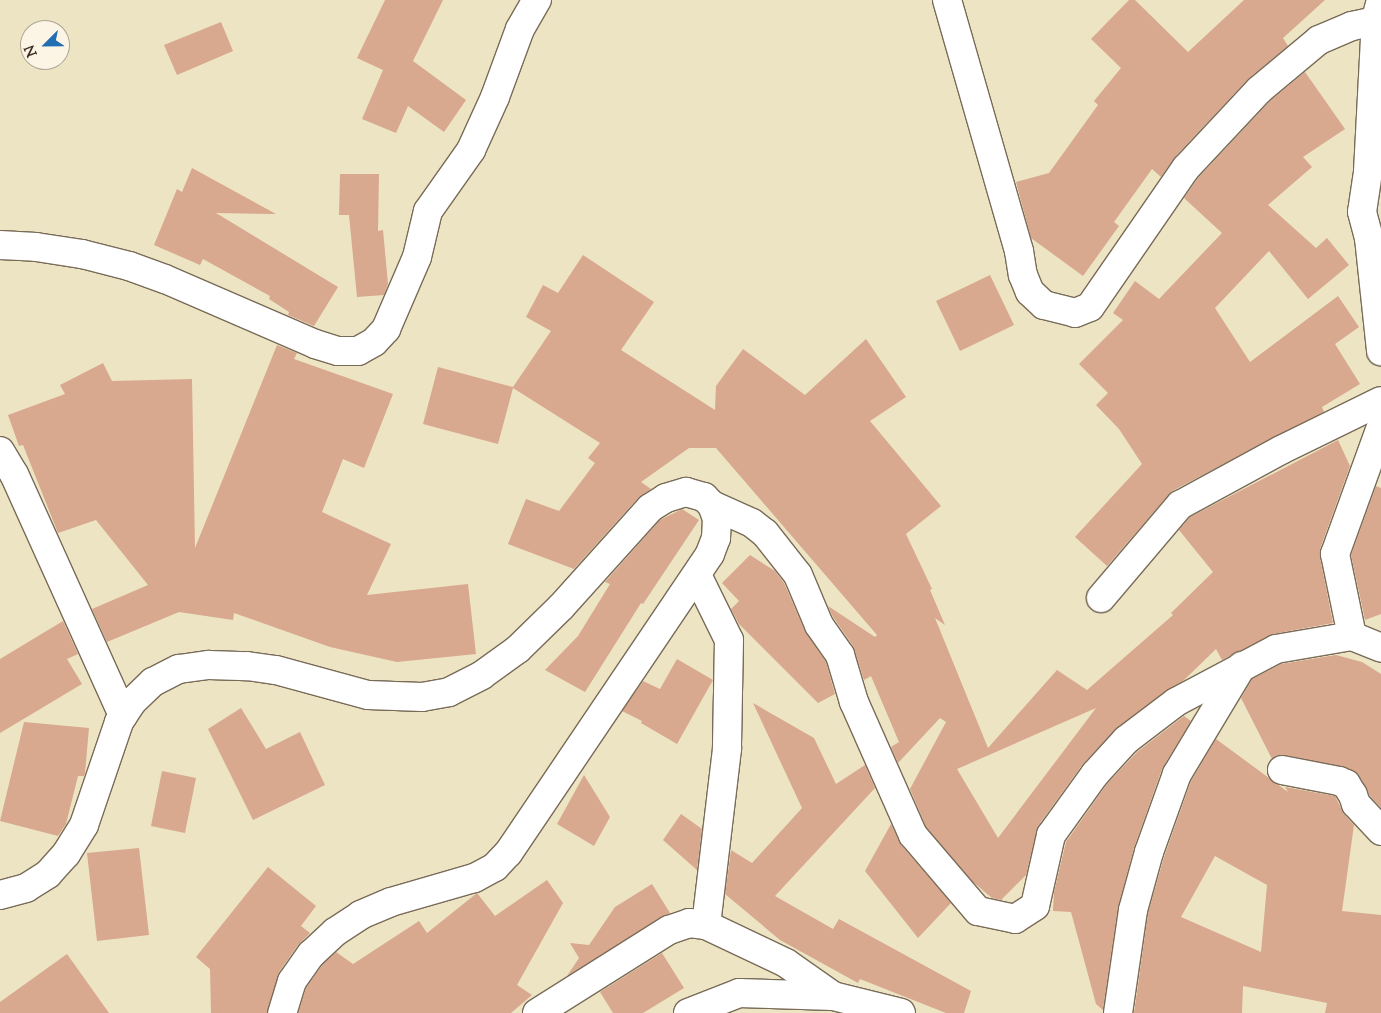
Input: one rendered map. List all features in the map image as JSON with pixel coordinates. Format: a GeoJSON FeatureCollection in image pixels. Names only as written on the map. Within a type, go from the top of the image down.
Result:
{"type":"FeatureCollection","features":[{"type":"Feature","properties":{"kind":"street"},"geometry":{"type":"LineString","coordinates":[[0,245],[36,247],[82,254],[129,266],[165,278],[315,344],[338,351],[358,351],[374,342],[386,329],[417,257],[428,211],[471,150],[495,97],[520,29],[537,0]]}},
{"type":"Feature","properties":{"kind":"street"},"geometry":{"type":"LineString","coordinates":[[947,0],[1019,251],[1023,275],[1030,292],[1044,305],[1075,312],[1090,307],[1186,168],[1259,90],[1319,40],[1379,13],[1368,172],[1362,212],[1369,238],[1381,351]]}},
{"type":"Feature","properties":{"kind":"street"},"geometry":{"type":"LineString","coordinates":[[1101,598],[1180,505],[1281,450],[1381,401]]}},
{"type":"Feature","properties":{"kind":"street"},"geometry":{"type":"LineString","coordinates":[[1352,636],[1335,554],[1381,427]]}},
{"type":"Feature","properties":{"kind":"street"},"geometry":{"type":"LineString","coordinates":[[0,451],[14,474],[123,715]]}},
{"type":"Feature","properties":{"kind":"street"},"geometry":{"type":"LineString","coordinates":[[0,895],[26,888],[48,874],[66,854],[84,825],[119,722],[132,702],[153,682],[179,669],[209,665],[276,670],[368,695],[422,697],[449,692],[482,675],[518,649],[561,607],[650,508],[666,498],[686,492],[704,497],[712,505],[752,523],[765,533],[798,575],[819,625],[840,655],[854,702],[913,835],[978,911],[1015,919],[1035,906],[1051,835],[1094,774],[1126,740],[1176,702],[1276,649],[1352,636],[1381,648]]}},
{"type":"Feature","properties":{"kind":"street"},"geometry":{"type":"LineString","coordinates":[[282,1013],[292,981],[311,954],[335,932],[361,915],[391,902],[474,878],[495,867],[508,853],[710,554],[716,538],[717,519],[712,505]]}},
{"type":"Feature","properties":{"kind":"street"},"geometry":{"type":"LineString","coordinates":[[697,575],[729,640],[727,749],[706,925]]}},
{"type":"Feature","properties":{"kind":"street"},"geometry":{"type":"LineString","coordinates":[[1118,1013],[1133,910],[1149,852],[1177,774],[1242,666]]}},
{"type":"Feature","properties":{"kind":"street"},"geometry":{"type":"LineString","coordinates":[[1282,770],[1346,784],[1356,804],[1381,831]]}},
{"type":"Feature","properties":{"kind":"street"},"geometry":{"type":"LineString","coordinates":[[537,1013],[669,930],[690,923],[706,925],[786,963],[833,996]]}},
{"type":"Feature","properties":{"kind":"street"},"geometry":{"type":"LineString","coordinates":[[688,1013],[740,993],[833,996],[901,1013]]}},
{"type":"Feature","properties":{"kind":"building"},"geometry":{"type":"Polygon","coordinates":[[[385,0],[443,0],[413,61],[466,100],[444,132],[408,106],[396,133],[362,119],[383,70],[357,58],[385,0]]]}},
{"type":"Feature","properties":{"kind":"building"},"geometry":{"type":"Polygon","coordinates":[[[1129,0],[1135,0],[1188,52],[1244,0],[1325,0],[1283,38],[1288,46],[1248,79],[1175,157],[1161,177],[1152,169],[1114,222],[1119,226],[1083,276],[1031,238],[1016,182],[1049,173],[1098,105],[1094,101],[1121,68],[1091,39],[1129,0]]]}},
{"type":"Feature","properties":{"kind":"building"},"geometry":{"type":"Polygon","coordinates":[[[221,22],[233,51],[177,75],[164,45],[221,22]]]}},
{"type":"Feature","properties":{"kind":"building"},"geometry":{"type":"Polygon","coordinates":[[[1305,72],[1345,129],[1303,157],[1312,167],[1268,205],[1316,248],[1327,238],[1349,265],[1308,299],[1269,251],[1215,308],[1250,362],[1338,296],[1359,327],[1335,344],[1360,384],[1322,407],[1324,412],[1172,491],[1107,566],[1075,537],[1142,464],[1119,429],[1096,405],[1108,393],[1079,364],[1123,320],[1113,313],[1135,281],[1159,299],[1222,233],[1184,198],[1198,178],[1270,101],[1305,72]]]}},
{"type":"Feature","properties":{"kind":"building"},"geometry":{"type":"Polygon","coordinates":[[[192,168],[276,214],[216,213],[338,287],[314,326],[288,315],[289,312],[269,299],[270,296],[203,259],[200,265],[154,245],[177,189],[182,192],[192,168]]]}},
{"type":"Feature","properties":{"kind":"building"},"geometry":{"type":"Polygon","coordinates":[[[340,174],[379,174],[378,231],[383,230],[388,284],[384,295],[357,297],[349,215],[339,215],[340,174]]]}},
{"type":"Feature","properties":{"kind":"building"},"geometry":{"type":"Polygon","coordinates":[[[583,255],[654,302],[621,350],[715,410],[716,386],[743,349],[805,395],[866,339],[906,397],[870,421],[941,506],[906,534],[932,589],[930,590],[945,625],[935,618],[988,748],[1057,670],[1087,690],[1173,615],[1171,613],[1213,572],[1179,530],[1190,517],[1338,440],[1350,466],[1320,549],[1333,623],[1273,634],[1222,660],[1216,649],[1183,681],[1167,690],[1117,728],[1082,765],[1038,826],[1026,875],[1001,900],[992,898],[972,881],[926,827],[910,789],[946,722],[940,718],[898,763],[891,747],[899,742],[871,676],[864,680],[853,646],[833,617],[828,606],[875,637],[877,635],[716,448],[689,448],[641,482],[651,489],[638,498],[574,569],[508,544],[526,499],[559,511],[595,463],[588,458],[600,443],[513,388],[498,444],[423,424],[438,367],[513,387],[551,331],[526,317],[543,285],[558,293],[583,255]],[[1096,708],[957,769],[998,838],[1096,708]]]}},
{"type":"Feature","properties":{"kind":"building"},"geometry":{"type":"Polygon","coordinates":[[[990,275],[1014,325],[960,351],[936,301],[990,275]]]}},
{"type":"Feature","properties":{"kind":"building"},"geometry":{"type":"Polygon","coordinates":[[[277,345],[297,353],[294,359],[393,394],[364,468],[343,459],[322,512],[391,544],[367,595],[468,584],[476,654],[397,662],[330,647],[234,613],[233,620],[179,612],[107,642],[92,609],[148,585],[96,520],[58,533],[23,445],[19,446],[8,415],[65,394],[60,385],[103,363],[112,381],[192,379],[195,548],[277,345]]]}},
{"type":"Feature","properties":{"kind":"building"},"geometry":{"type":"Polygon","coordinates":[[[1376,486],[1381,488],[1381,614],[1365,620],[1351,555],[1376,486]]]}},
{"type":"Feature","properties":{"kind":"building"},"geometry":{"type":"Polygon","coordinates":[[[682,509],[699,520],[643,604],[641,603],[585,692],[545,670],[578,636],[610,584],[605,582],[660,520],[682,509]]]}},
{"type":"Feature","properties":{"kind":"building"},"geometry":{"type":"Polygon","coordinates":[[[750,555],[775,571],[784,583],[805,631],[826,662],[835,694],[818,703],[739,624],[731,609],[739,601],[722,583],[750,555]]]}},
{"type":"Feature","properties":{"kind":"building"},"geometry":{"type":"Polygon","coordinates":[[[63,621],[78,654],[67,659],[82,684],[0,733],[0,659],[63,621]]]}},
{"type":"Feature","properties":{"kind":"building"},"geometry":{"type":"Polygon","coordinates":[[[1336,655],[1362,662],[1381,674],[1381,808],[1370,796],[1359,776],[1352,770],[1285,755],[1277,755],[1272,759],[1241,698],[1252,679],[1281,664],[1336,655]]]}},
{"type":"Feature","properties":{"kind":"building"},"geometry":{"type":"Polygon","coordinates":[[[677,659],[713,680],[677,744],[641,723],[642,721],[622,711],[643,681],[660,689],[677,659]]]}},
{"type":"Feature","properties":{"kind":"building"},"geometry":{"type":"Polygon","coordinates":[[[753,703],[814,738],[836,784],[865,765],[875,788],[775,896],[833,929],[839,919],[971,991],[964,1013],[946,1013],[860,979],[858,983],[780,940],[725,894],[731,850],[752,863],[802,808],[753,703]]]}},
{"type":"Feature","properties":{"kind":"building"},"geometry":{"type":"Polygon","coordinates":[[[241,708],[266,749],[300,732],[325,785],[253,820],[208,729],[241,708]]]}},
{"type":"Feature","properties":{"kind":"building"},"geometry":{"type":"Polygon","coordinates":[[[1184,716],[1191,721],[1162,769],[1134,848],[1118,908],[1103,1010],[1096,1004],[1071,912],[1053,911],[1054,892],[1066,842],[1107,784],[1137,752],[1184,716]]]}},
{"type":"Feature","properties":{"kind":"building"},"geometry":{"type":"Polygon","coordinates":[[[24,722],[89,728],[85,773],[84,776],[78,776],[66,824],[58,836],[0,821],[24,722]]]}},
{"type":"Feature","properties":{"kind":"building"},"geometry":{"type":"Polygon","coordinates":[[[1216,739],[1288,792],[1285,787],[1335,796],[1344,814],[1354,825],[1342,911],[1381,915],[1381,1013],[1325,1013],[1327,1003],[1243,986],[1242,1013],[1134,1013],[1148,913],[1164,857],[1191,781],[1216,739]],[[1215,856],[1181,917],[1261,952],[1267,885],[1215,856]]]}},
{"type":"Feature","properties":{"kind":"building"},"geometry":{"type":"Polygon","coordinates":[[[162,771],[196,778],[185,833],[151,826],[162,771]]]}},
{"type":"Feature","properties":{"kind":"building"},"geometry":{"type":"Polygon","coordinates":[[[584,775],[610,817],[594,846],[557,824],[584,775]]]}},
{"type":"Feature","properties":{"kind":"building"},"geometry":{"type":"Polygon","coordinates":[[[681,814],[702,829],[697,870],[663,840],[681,814]]]}},
{"type":"Feature","properties":{"kind":"building"},"geometry":{"type":"Polygon","coordinates":[[[891,824],[901,845],[951,903],[918,938],[865,871],[891,824]]]}},
{"type":"Feature","properties":{"kind":"building"},"geometry":{"type":"Polygon","coordinates":[[[139,848],[149,935],[97,941],[87,853],[139,848]]]}},
{"type":"Feature","properties":{"kind":"building"},"geometry":{"type":"Polygon","coordinates":[[[268,867],[316,906],[301,926],[310,933],[298,945],[279,972],[267,1013],[211,1013],[210,969],[196,957],[268,867]]]}},
{"type":"Feature","properties":{"kind":"building"},"geometry":{"type":"Polygon","coordinates":[[[547,880],[563,903],[517,985],[532,995],[511,1013],[298,1013],[306,988],[323,964],[336,952],[353,964],[419,921],[427,933],[477,893],[495,916],[547,880]]]}},
{"type":"Feature","properties":{"kind":"building"},"geometry":{"type":"Polygon","coordinates":[[[652,884],[670,913],[567,976],[579,958],[570,943],[589,945],[615,907],[652,884]]]}},
{"type":"Feature","properties":{"kind":"building"},"geometry":{"type":"Polygon","coordinates":[[[662,953],[684,988],[643,1013],[613,1013],[600,992],[662,953]]]}},
{"type":"Feature","properties":{"kind":"building"},"geometry":{"type":"Polygon","coordinates":[[[67,954],[109,1013],[0,1013],[0,1002],[67,954]]]}}]}
